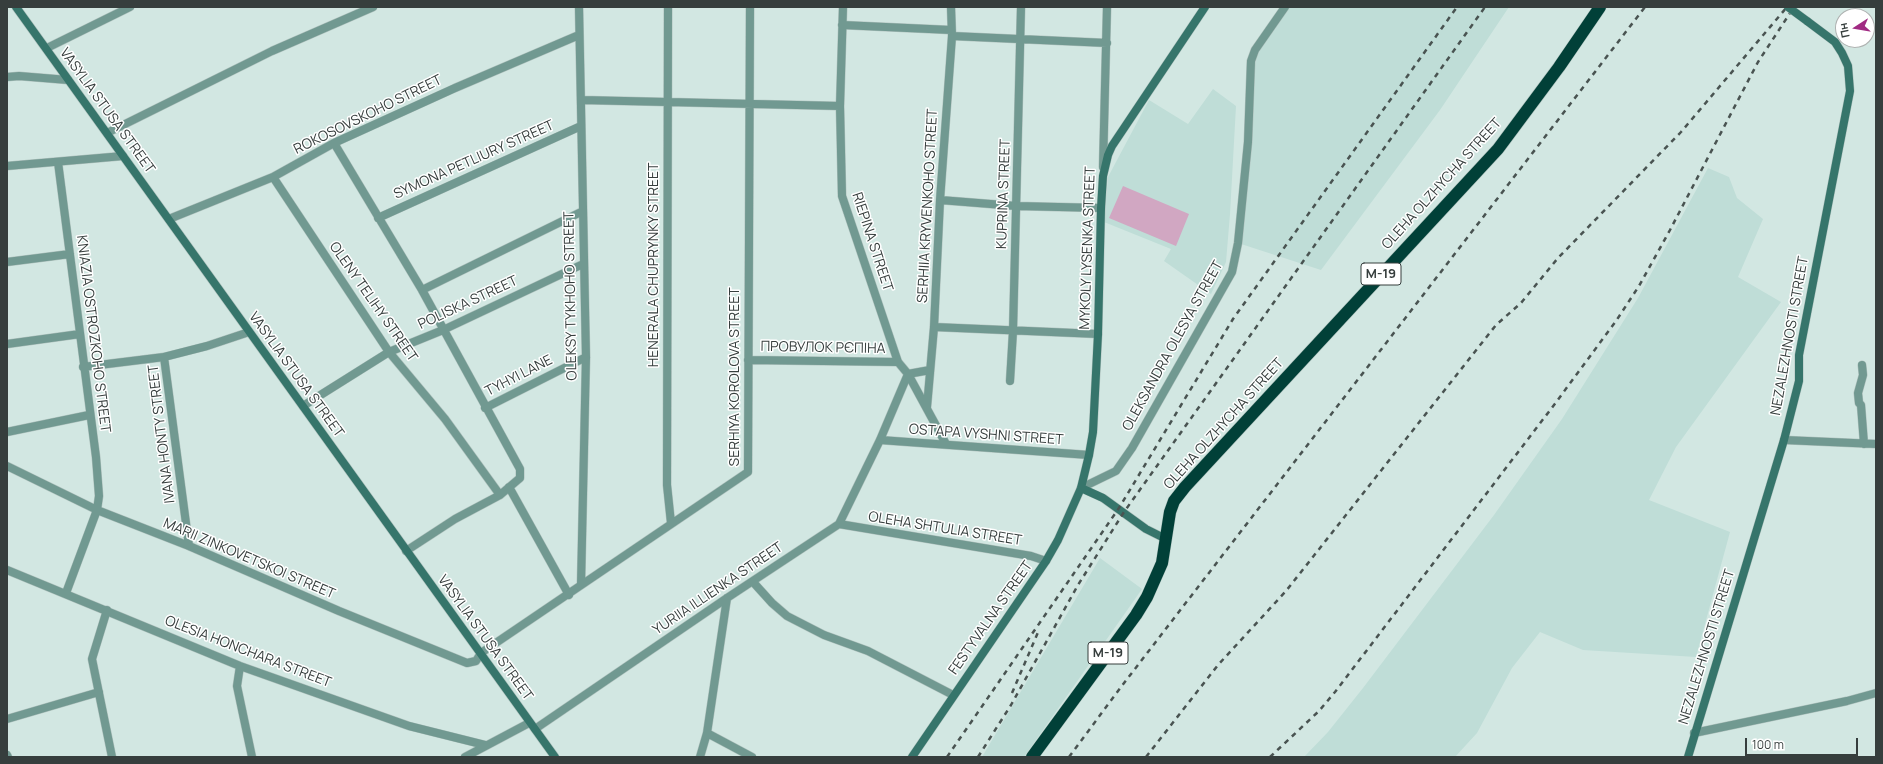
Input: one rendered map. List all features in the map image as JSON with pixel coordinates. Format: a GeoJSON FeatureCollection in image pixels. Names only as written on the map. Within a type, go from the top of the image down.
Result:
{"type":"FeatureCollection","features":[{"type":"Feature","properties":{"kind":"highway","name":"OLEHA OLZHYCHA STREET"},"geometry":{"type":"LineString","coordinates":[[1166,539],[1170,512],[1174,501],[1185,487],[1498,149],[1600,7]]}},
{"type":"Feature","properties":{"kind":"highway","name":"М-19"},"geometry":{"type":"LineString","coordinates":[[1032,757],[1136,615],[1147,597],[1162,563],[1166,539]]}},
{"type":"Feature","properties":{"kind":"street","name":"VASYLIA STUSA STREET"},"geometry":{"type":"LineString","coordinates":[[16,7],[170,219],[249,332],[555,757]]}},
{"type":"Feature","properties":{"kind":"street"},"geometry":{"type":"LineString","coordinates":[[47,48],[130,7]]}},
{"type":"Feature","properties":{"kind":"street"},"geometry":{"type":"LineString","coordinates":[[107,133],[272,51],[374,7]]}},
{"type":"Feature","properties":{"kind":"street","name":"OLEKSY TYKHOHO STREET"},"geometry":{"type":"LineString","coordinates":[[579,7],[586,357],[581,585]]}},
{"type":"Feature","properties":{"kind":"street","name":"HENERALA CHUPRYNKY STREET"},"geometry":{"type":"LineString","coordinates":[[668,7],[667,485],[671,523]]}},
{"type":"Feature","properties":{"kind":"street","name":"SERHIYA KOROLOVA STREET"},"geometry":{"type":"LineString","coordinates":[[481,653],[569,595],[581,585],[671,523],[748,472],[750,7]]}},
{"type":"Feature","properties":{"kind":"street","name":"RIEPINA STREET"},"geometry":{"type":"LineString","coordinates":[[843,7],[840,106],[842,196],[898,362],[908,374],[946,444]]}},
{"type":"Feature","properties":{"kind":"street","name":"SERHIIA KRYVENKOHO STREET"},"geometry":{"type":"LineString","coordinates":[[927,407],[934,327],[940,200],[951,33],[951,7]]}},
{"type":"Feature","properties":{"kind":"street","name":"KUPRINA STREET"},"geometry":{"type":"LineString","coordinates":[[1010,381],[1013,331],[1022,7]]}},
{"type":"Feature","properties":{"kind":"street","name":"MYKOLY LYSENKA STREET"},"geometry":{"type":"LineString","coordinates":[[1080,488],[1089,455],[1095,406],[1108,7]]}},
{"type":"Feature","properties":{"kind":"street"},"geometry":{"type":"LineString","coordinates":[[1103,176],[1112,146],[1205,7]]}},
{"type":"Feature","properties":{"kind":"street","name":"OLEKSANDRA OLESYA STREET"},"geometry":{"type":"LineString","coordinates":[[1080,488],[1116,471],[1132,448],[1232,272],[1238,243],[1247,150],[1251,61],[1255,50],[1285,7]]}},
{"type":"Feature","properties":{"kind":"street","name":"NEZALEZHNOSTI STREET"},"geometry":{"type":"LineString","coordinates":[[1688,757],[1694,733],[1784,440],[1799,381],[1799,355],[1850,91],[1848,66],[1835,42],[1788,7]]}},
{"type":"Feature","properties":{"kind":"street"},"geometry":{"type":"LineString","coordinates":[[842,25],[1021,40],[1107,43]]}},
{"type":"Feature","properties":{"kind":"street","name":"ROKOSOVSKOHO STREET"},"geometry":{"type":"LineString","coordinates":[[170,219],[273,176],[334,143],[455,88],[579,35]]}},
{"type":"Feature","properties":{"kind":"street"},"geometry":{"type":"LineString","coordinates":[[7,77],[19,76],[68,80]]}},
{"type":"Feature","properties":{"kind":"street"},"geometry":{"type":"LineString","coordinates":[[581,100],[840,106]]}},
{"type":"Feature","properties":{"kind":"street","name":"SYMONA PETLIURY STREET"},"geometry":{"type":"LineString","coordinates":[[378,218],[581,126]]}},
{"type":"Feature","properties":{"kind":"street"},"geometry":{"type":"LineString","coordinates":[[334,143],[422,290],[485,408],[520,469],[520,478],[500,495],[455,519],[406,551]]}},
{"type":"Feature","properties":{"kind":"street"},"geometry":{"type":"LineString","coordinates":[[7,166],[123,156]]}},
{"type":"Feature","properties":{"kind":"street","name":"KNIAZIA OSTROZKOHO STREET"},"geometry":{"type":"LineString","coordinates":[[58,162],[99,496],[97,510],[66,593]]}},
{"type":"Feature","properties":{"kind":"street","name":"OLENY TELIHY STREET"},"geometry":{"type":"LineString","coordinates":[[273,176],[389,352],[445,420],[500,495]]}},
{"type":"Feature","properties":{"kind":"street"},"geometry":{"type":"LineString","coordinates":[[940,200],[1016,206],[1101,208]]}},
{"type":"Feature","properties":{"kind":"street"},"geometry":{"type":"LineString","coordinates":[[422,290],[583,210]]}},
{"type":"Feature","properties":{"kind":"street"},"geometry":{"type":"LineString","coordinates":[[7,262],[70,254]]}},
{"type":"Feature","properties":{"kind":"street","name":"POLISKA STREET"},"geometry":{"type":"LineString","coordinates":[[303,406],[389,352],[443,330],[584,264]]}},
{"type":"Feature","properties":{"kind":"street"},"geometry":{"type":"LineString","coordinates":[[934,327],[1098,334]]}},
{"type":"Feature","properties":{"kind":"street","name":"IVANA HONTY STREET"},"geometry":{"type":"LineString","coordinates":[[189,546],[164,357],[249,332]]}},
{"type":"Feature","properties":{"kind":"street"},"geometry":{"type":"LineString","coordinates":[[7,344],[80,334]]}},
{"type":"Feature","properties":{"kind":"street"},"geometry":{"type":"LineString","coordinates":[[83,367],[164,357]]}},
{"type":"Feature","properties":{"kind":"street","name":"TYHYI LANE"},"geometry":{"type":"LineString","coordinates":[[485,408],[586,357]]}},
{"type":"Feature","properties":{"kind":"street","name":"ПРОВУЛОК РЄПІНА"},"geometry":{"type":"LineString","coordinates":[[748,360],[898,362]]}},
{"type":"Feature","properties":{"kind":"street"},"geometry":{"type":"LineString","coordinates":[[1862,365],[1863,375],[1858,393],[1859,403],[1861,405],[1864,444]]}},
{"type":"Feature","properties":{"kind":"street"},"geometry":{"type":"LineString","coordinates":[[908,374],[930,370]]}},
{"type":"Feature","properties":{"kind":"street","name":"YURIIA ILLIENKA STREET"},"geometry":{"type":"LineString","coordinates":[[464,757],[485,745],[532,726],[839,524],[880,440],[908,374]]}},
{"type":"Feature","properties":{"kind":"street"},"geometry":{"type":"LineString","coordinates":[[7,432],[89,415]]}},
{"type":"Feature","properties":{"kind":"street","name":"OSTAPA VYSHNI STREET"},"geometry":{"type":"LineString","coordinates":[[880,440],[1089,455]]}},
{"type":"Feature","properties":{"kind":"street"},"geometry":{"type":"LineString","coordinates":[[1784,440],[1876,444]]}},
{"type":"Feature","properties":{"kind":"street","name":"MARII ZINKOVETSKOI STREET"},"geometry":{"type":"LineString","coordinates":[[7,466],[97,510],[189,546],[467,663],[476,661],[481,653]]}},
{"type":"Feature","properties":{"kind":"street"},"geometry":{"type":"LineString","coordinates":[[509,487],[569,595]]}},
{"type":"Feature","properties":{"kind":"street"},"geometry":{"type":"LineString","coordinates":[[1080,488],[1103,498],[1146,529],[1166,539]]}},
{"type":"Feature","properties":{"kind":"street","name":"FESTYVALNA STREET"},"geometry":{"type":"LineString","coordinates":[[912,757],[1046,561],[1058,540],[1080,488]]}},
{"type":"Feature","properties":{"kind":"street","name":"OLEHA SHTULIA STREET"},"geometry":{"type":"LineString","coordinates":[[839,524],[1031,556],[1046,561]]}},
{"type":"Feature","properties":{"kind":"street","name":"OLESIA HONCHARA STREET"},"geometry":{"type":"LineString","coordinates":[[7,570],[66,593],[240,666],[409,726],[485,745]]}},
{"type":"Feature","properties":{"kind":"street"},"geometry":{"type":"LineString","coordinates":[[753,582],[772,603],[787,616],[824,635],[868,651],[953,695]]}},
{"type":"Feature","properties":{"kind":"street"},"geometry":{"type":"LineString","coordinates":[[700,757],[707,733],[727,598]]}},
{"type":"Feature","properties":{"kind":"street"},"geometry":{"type":"LineString","coordinates":[[106,610],[92,659],[112,757]]}},
{"type":"Feature","properties":{"kind":"street"},"geometry":{"type":"LineString","coordinates":[[240,666],[237,686],[252,757]]}},
{"type":"Feature","properties":{"kind":"street"},"geometry":{"type":"LineString","coordinates":[[7,719],[99,692]]}},
{"type":"Feature","properties":{"kind":"street"},"geometry":{"type":"LineString","coordinates":[[1694,733],[1847,701],[1876,693]]}},
{"type":"Feature","properties":{"kind":"street"},"geometry":{"type":"LineString","coordinates":[[707,733],[752,757]]}},
{"type":"Feature","properties":{"kind":"shaded area"},"geometry":{"type":"Polygon","coordinates":[[[1285,7],[1509,7],[1440,110],[1321,270],[1238,243],[1251,61],[1285,7]]]}},
{"type":"Feature","properties":{"kind":"shaded area"},"geometry":{"type":"Polygon","coordinates":[[[1213,89],[1236,106],[1226,262],[1211,294],[1164,261],[1171,249],[1104,222],[1108,177],[1149,100],[1188,124],[1213,89]]]}},
{"type":"Feature","properties":{"kind":"shaded area"},"geometry":{"type":"Polygon","coordinates":[[[1708,168],[1729,177],[1737,198],[1763,219],[1738,277],[1781,302],[1676,447],[1649,500],[1730,532],[1696,657],[1583,650],[1540,632],[1512,668],[1477,733],[1455,757],[1304,757],[1328,732],[1363,688],[1494,515],[1562,419],[1638,298],[1708,168]]]}},
{"type":"Feature","properties":{"kind":"shaded area"},"geometry":{"type":"Polygon","coordinates":[[[1123,186],[1189,214],[1176,246],[1109,218],[1123,186]]]}},
{"type":"Feature","properties":{"kind":"shaded area"},"geometry":{"type":"Polygon","coordinates":[[[1100,558],[1142,589],[1024,757],[982,757],[1100,558]]]}},
{"type":"Feature","properties":{"kind":"railway"},"geometry":{"type":"LineString","coordinates":[[947,757],[1119,508],[1233,319],[1457,7]]}},
{"type":"Feature","properties":{"kind":"railway"},"geometry":{"type":"LineString","coordinates":[[978,757],[1011,705],[1078,585],[1124,512],[1485,7]]}},
{"type":"Feature","properties":{"kind":"railway"},"geometry":{"type":"LineString","coordinates":[[1069,757],[1121,687],[1645,7]]}},
{"type":"Feature","properties":{"kind":"railway"},"geometry":{"type":"LineString","coordinates":[[1146,757],[1218,665],[1286,591],[1496,325],[1521,303],[1558,258],[1681,132],[1787,7]]}},
{"type":"Feature","properties":{"kind":"railway"},"geometry":{"type":"LineString","coordinates":[[1270,757],[1319,711],[1335,692],[1554,405],[1616,321],[1639,286],[1670,230],[1758,62],[1794,7]]}},
{"type":"Feature","properties":{"kind":"railway"},"geometry":{"type":"LineString","coordinates":[[1012,693],[1039,630]]}}]}
